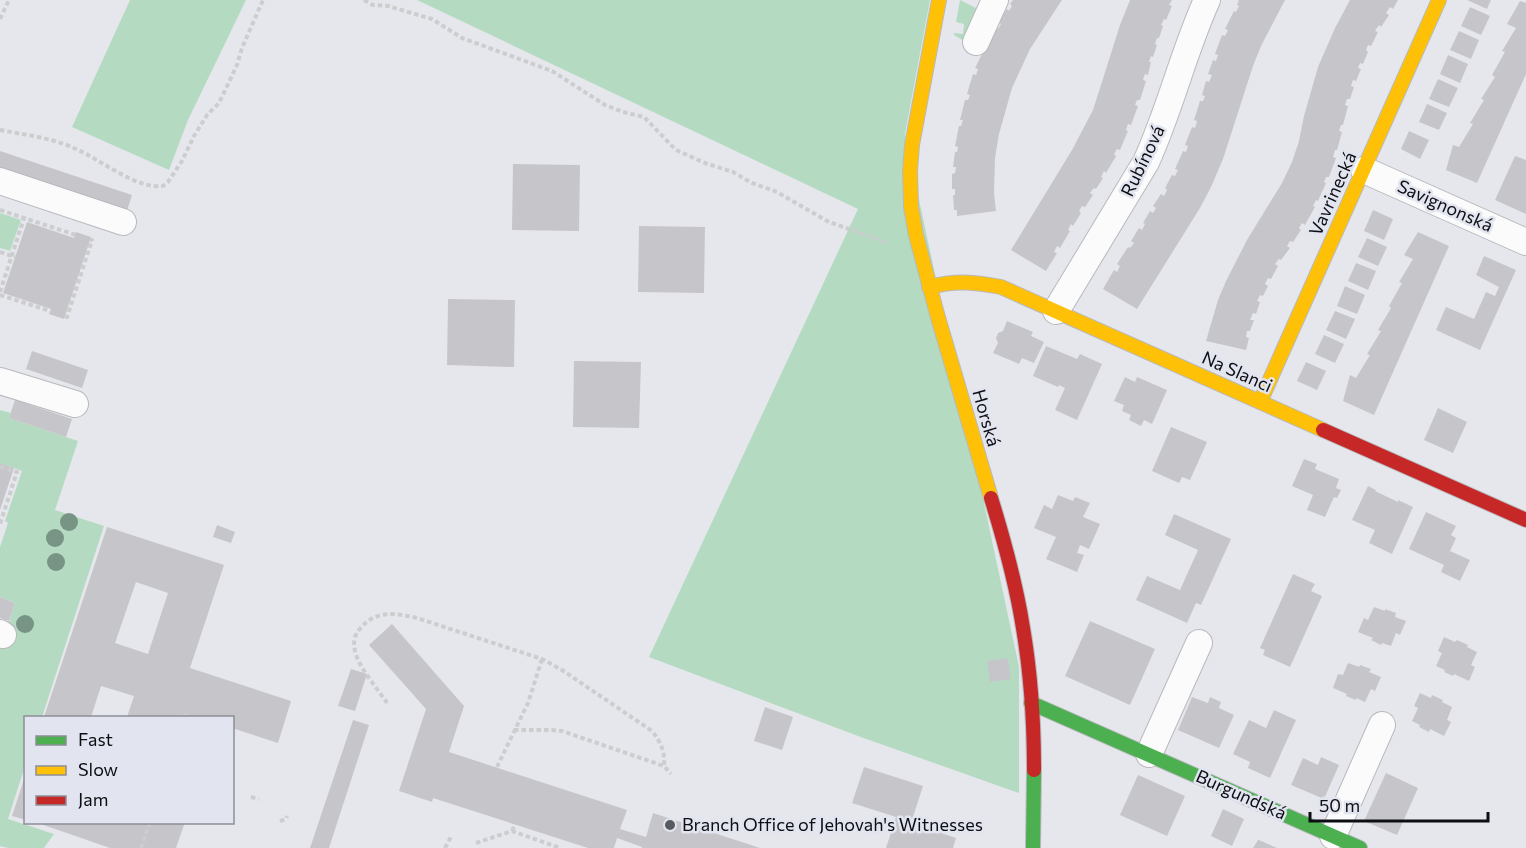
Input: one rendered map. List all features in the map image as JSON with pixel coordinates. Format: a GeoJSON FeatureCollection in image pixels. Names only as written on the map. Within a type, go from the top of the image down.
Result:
{"type":"FeatureCollection","features":[{"type":"Feature","properties":{"kind":"street","name":"Horská"},"geometry":{"type":"LineString","coordinates":[[939,0],[913,135],[910,199],[913,224],[929,287],[1015,586],[1026,645],[1031,703],[1033,848]]}},
{"type":"Feature","properties":{"kind":"street"},"geometry":{"type":"LineString","coordinates":[[976,42],[994,0]]}},
{"type":"Feature","properties":{"kind":"street","name":"Rubínová"},"geometry":{"type":"LineString","coordinates":[[1056,311],[1146,162],[1207,0]]}},
{"type":"Feature","properties":{"kind":"street","name":"Vavrinecká"},"geometry":{"type":"LineString","coordinates":[[1260,402],[1440,0]]}},
{"type":"Feature","properties":{"kind":"street","name":"Savignonská"},"geometry":{"type":"LineString","coordinates":[[1364,170],[1526,242]]}},
{"type":"Feature","properties":{"kind":"street"},"geometry":{"type":"LineString","coordinates":[[0,181],[123,222]]}},
{"type":"Feature","properties":{"kind":"street","name":"Na Slanci"},"geometry":{"type":"LineString","coordinates":[[929,287],[970,280],[1001,287],[1526,520]]}},
{"type":"Feature","properties":{"kind":"street"},"geometry":{"type":"LineString","coordinates":[[0,381],[75,404]]}},
{"type":"Feature","properties":{"kind":"street"},"geometry":{"type":"LineString","coordinates":[[1149,754],[1199,643]]}},
{"type":"Feature","properties":{"kind":"street","name":"Burgundská"},"geometry":{"type":"LineString","coordinates":[[1031,703],[1360,848]]}},
{"type":"Feature","properties":{"kind":"street"},"geometry":{"type":"LineString","coordinates":[[1333,836],[1382,725]]}},
{"type":"Feature","properties":{"kind":"path"},"geometry":{"type":"LineString","coordinates":[[0,19],[9,0]]}},
{"type":"Feature","properties":{"kind":"path"},"geometry":{"type":"LineString","coordinates":[[0,130],[38,137],[77,149],[147,185],[163,186],[182,161],[207,115],[219,103],[263,0]]}},
{"type":"Feature","properties":{"kind":"path"},"geometry":{"type":"LineString","coordinates":[[364,0],[374,5],[388,6],[432,19],[462,38],[552,71],[605,105],[644,117],[676,150],[705,163],[734,172],[752,183],[777,192],[829,222],[888,243],[916,236]]}},
{"type":"Feature","properties":{"kind":"path"},"geometry":{"type":"LineString","coordinates":[[0,210],[76,235]]}},
{"type":"Feature","properties":{"kind":"path"},"geometry":{"type":"LineString","coordinates":[[24,218],[14,256],[0,293],[50,311]]}},
{"type":"Feature","properties":{"kind":"path"},"geometry":{"type":"LineString","coordinates":[[65,316],[67,317],[92,240],[90,240]]}},
{"type":"Feature","properties":{"kind":"path"},"geometry":{"type":"LineString","coordinates":[[0,252],[14,256]]}},
{"type":"Feature","properties":{"kind":"path"},"geometry":{"type":"LineString","coordinates":[[0,467],[17,472],[0,524]]}},
{"type":"Feature","properties":{"kind":"path"},"geometry":{"type":"LineString","coordinates":[[387,703],[363,668],[354,649],[354,639],[364,624],[379,616],[401,614],[411,616],[542,659],[562,670],[652,731],[664,751],[664,766]]}},
{"type":"Feature","properties":{"kind":"path"},"geometry":{"type":"LineString","coordinates":[[497,767],[528,703],[542,659]]}},
{"type":"Feature","properties":{"kind":"path"},"geometry":{"type":"LineString","coordinates":[[514,730],[562,731],[664,766],[671,774]]}},
{"type":"Feature","properties":{"kind":"path"},"geometry":{"type":"LineString","coordinates":[[251,797],[259,800]]}},
{"type":"Feature","properties":{"kind":"path"},"geometry":{"type":"LineString","coordinates":[[280,821],[286,819],[287,816]]}},
{"type":"Feature","properties":{"kind":"path"},"geometry":{"type":"LineString","coordinates":[[141,848],[149,824]]}},
{"type":"Feature","properties":{"kind":"path"},"geometry":{"type":"LineString","coordinates":[[513,831],[515,824]]}},
{"type":"Feature","properties":{"kind":"path"},"geometry":{"type":"LineString","coordinates":[[476,843],[513,831],[560,848]]}},
{"type":"Feature","properties":{"kind":"path"},"geometry":{"type":"LineString","coordinates":[[445,848],[452,835]]}},
{"type":"Feature","properties":{"kind":"green space"},"geometry":{"type":"Polygon","coordinates":[[[130,0],[246,0],[188,120],[169,170],[72,127],[130,0]]]}},
{"type":"Feature","properties":{"kind":"green space"},"geometry":{"type":"Polygon","coordinates":[[[417,0],[930,0],[905,134],[1019,667],[1019,793],[858,736],[649,657],[858,209],[417,0]]]}},
{"type":"Feature","properties":{"kind":"green space"},"geometry":{"type":"Polygon","coordinates":[[[960,0],[978,9],[964,41],[954,35],[954,33],[963,34],[964,24],[956,22],[960,0]]]}},
{"type":"Feature","properties":{"kind":"green space"},"geometry":{"type":"Polygon","coordinates":[[[0,213],[21,220],[10,251],[0,248],[0,213]]]}},
{"type":"Feature","properties":{"kind":"green space"},"geometry":{"type":"Polygon","coordinates":[[[0,410],[11,413],[9,418],[78,441],[55,510],[104,526],[42,716],[24,716],[24,769],[8,819],[54,834],[44,848],[0,846],[0,650],[15,603],[0,597],[0,547],[8,523],[5,521],[22,471],[0,463],[0,410]]]}},
{"type":"Feature","properties":{"kind":"building"},"geometry":{"type":"Polygon","coordinates":[[[1013,0],[1062,0],[1030,49],[1012,88],[995,158],[996,211],[957,216],[957,210],[954,210],[955,189],[952,189],[952,174],[955,173],[956,167],[953,167],[958,147],[955,146],[959,126],[963,120],[960,120],[965,100],[968,100],[970,95],[967,94],[973,74],[976,75],[978,69],[975,68],[989,45],[986,44],[996,28],[998,29],[1001,24],[998,22],[1007,9],[1009,11],[1013,0]]]}},
{"type":"Feature","properties":{"kind":"building"},"geometry":{"type":"Polygon","coordinates":[[[1130,0],[1172,0],[1169,5],[1172,6],[1166,20],[1164,19],[1161,25],[1163,26],[1155,44],[1157,45],[1149,62],[1151,62],[1148,75],[1145,74],[1143,80],[1146,81],[1140,100],[1137,100],[1135,105],[1138,106],[1131,125],[1128,124],[1126,130],[1128,131],[1120,150],[1117,149],[1114,154],[1116,156],[1106,173],[1104,171],[1101,177],[1103,178],[1096,189],[1094,188],[1090,193],[1093,195],[1085,207],[1082,206],[1079,211],[1081,213],[1073,226],[1071,224],[1068,230],[1070,231],[1060,248],[1057,246],[1054,252],[1057,253],[1046,271],[1011,250],[1072,150],[1093,110],[1130,0]]]}},
{"type":"Feature","properties":{"kind":"building"},"geometry":{"type":"Polygon","coordinates":[[[1239,0],[1285,0],[1253,66],[1223,159],[1211,187],[1137,309],[1103,289],[1114,270],[1117,272],[1120,266],[1117,264],[1128,247],[1130,248],[1134,243],[1131,241],[1139,228],[1142,230],[1150,211],[1153,213],[1156,208],[1153,206],[1161,194],[1164,196],[1167,190],[1165,188],[1172,175],[1175,176],[1178,170],[1175,169],[1183,151],[1186,152],[1188,146],[1185,145],[1192,127],[1195,128],[1197,121],[1194,120],[1200,101],[1203,101],[1205,96],[1202,95],[1206,81],[1209,82],[1212,75],[1208,74],[1213,60],[1216,61],[1218,55],[1215,54],[1222,35],[1225,36],[1228,30],[1225,29],[1234,11],[1236,12],[1239,6],[1237,5],[1239,0]]]}},
{"type":"Feature","properties":{"kind":"building"},"geometry":{"type":"Polygon","coordinates":[[[1350,0],[1398,0],[1393,9],[1390,7],[1386,13],[1389,15],[1381,27],[1379,25],[1375,31],[1378,32],[1371,46],[1368,45],[1363,64],[1360,63],[1358,68],[1361,69],[1356,81],[1353,80],[1351,86],[1354,87],[1345,105],[1348,106],[1339,131],[1342,132],[1329,177],[1326,177],[1324,182],[1326,183],[1305,225],[1302,223],[1299,228],[1301,230],[1293,242],[1290,241],[1287,246],[1290,248],[1275,264],[1278,266],[1271,279],[1268,278],[1265,284],[1268,286],[1263,296],[1260,295],[1256,314],[1253,313],[1250,320],[1254,320],[1250,331],[1247,331],[1246,337],[1249,338],[1246,350],[1206,341],[1226,281],[1292,162],[1318,67],[1350,0]]]}},
{"type":"Feature","properties":{"kind":"building"},"geometry":{"type":"Polygon","coordinates":[[[1467,0],[1491,0],[1487,9],[1467,0]]]}},
{"type":"Feature","properties":{"kind":"building"},"geometry":{"type":"Polygon","coordinates":[[[1520,1],[1526,3],[1526,74],[1477,183],[1446,170],[1453,145],[1459,147],[1484,100],[1481,99],[1495,77],[1492,75],[1505,52],[1502,51],[1516,28],[1507,24],[1520,1]]]}},
{"type":"Feature","properties":{"kind":"building"},"geometry":{"type":"Polygon","coordinates":[[[1470,7],[1490,16],[1481,35],[1461,26],[1470,7]]]}},
{"type":"Feature","properties":{"kind":"building"},"geometry":{"type":"Polygon","coordinates":[[[1459,31],[1479,40],[1471,59],[1450,50],[1459,31]]]}},
{"type":"Feature","properties":{"kind":"building"},"geometry":{"type":"Polygon","coordinates":[[[1448,55],[1468,64],[1460,83],[1440,74],[1448,55]]]}},
{"type":"Feature","properties":{"kind":"building"},"geometry":{"type":"Polygon","coordinates":[[[1438,79],[1458,88],[1449,107],[1429,99],[1438,79]]]}},
{"type":"Feature","properties":{"kind":"building"},"geometry":{"type":"Polygon","coordinates":[[[1427,104],[1447,113],[1439,130],[1419,122],[1427,104]]]}},
{"type":"Feature","properties":{"kind":"building"},"geometry":{"type":"Polygon","coordinates":[[[1409,131],[1429,140],[1420,159],[1401,149],[1409,131]]]}},
{"type":"Feature","properties":{"kind":"building"},"geometry":{"type":"Polygon","coordinates":[[[0,151],[132,195],[126,214],[0,172],[0,151]]]}},
{"type":"Feature","properties":{"kind":"building"},"geometry":{"type":"Polygon","coordinates":[[[1515,156],[1526,160],[1526,214],[1495,200],[1515,156]]]}},
{"type":"Feature","properties":{"kind":"building"},"geometry":{"type":"Polygon","coordinates":[[[513,164],[580,165],[579,231],[512,230],[513,164]]]}},
{"type":"Feature","properties":{"kind":"building"},"geometry":{"type":"Polygon","coordinates":[[[1373,210],[1393,219],[1384,240],[1364,231],[1373,210]]]}},
{"type":"Feature","properties":{"kind":"building"},"geometry":{"type":"Polygon","coordinates":[[[27,222],[74,238],[76,232],[91,237],[64,319],[49,314],[51,309],[3,293],[27,222]]]}},
{"type":"Feature","properties":{"kind":"building"},"geometry":{"type":"Polygon","coordinates":[[[639,226],[705,227],[704,293],[638,292],[639,226]]]}},
{"type":"Feature","properties":{"kind":"building"},"geometry":{"type":"Polygon","coordinates":[[[1418,232],[1449,246],[1374,415],[1343,401],[1350,375],[1356,378],[1370,355],[1367,354],[1381,331],[1378,330],[1402,283],[1399,282],[1413,259],[1404,255],[1418,232]]]}},
{"type":"Feature","properties":{"kind":"building"},"geometry":{"type":"Polygon","coordinates":[[[1367,238],[1387,247],[1378,266],[1358,257],[1367,238]]]}},
{"type":"Feature","properties":{"kind":"building"},"geometry":{"type":"Polygon","coordinates":[[[1484,256],[1516,270],[1480,350],[1436,330],[1446,307],[1474,319],[1486,292],[1495,296],[1499,287],[1476,275],[1484,256]]]}},
{"type":"Feature","properties":{"kind":"building"},"geometry":{"type":"Polygon","coordinates":[[[1356,263],[1376,271],[1368,290],[1348,281],[1356,263]]]}},
{"type":"Feature","properties":{"kind":"building"},"geometry":{"type":"Polygon","coordinates":[[[1345,286],[1365,295],[1357,314],[1337,306],[1345,286]]]}},
{"type":"Feature","properties":{"kind":"building"},"geometry":{"type":"Polygon","coordinates":[[[448,299],[515,300],[514,367],[447,365],[448,299]]]}},
{"type":"Feature","properties":{"kind":"building"},"geometry":{"type":"Polygon","coordinates":[[[1335,311],[1355,319],[1346,339],[1326,330],[1335,311]]]}},
{"type":"Feature","properties":{"kind":"building"},"geometry":{"type":"Polygon","coordinates":[[[1007,321],[1033,332],[1031,336],[1044,342],[1034,363],[1022,358],[1019,364],[993,353],[998,343],[996,338],[998,333],[1003,331],[1007,321]]]}},
{"type":"Feature","properties":{"kind":"building"},"geometry":{"type":"Polygon","coordinates":[[[1324,335],[1344,344],[1335,363],[1315,354],[1324,335]]]}},
{"type":"Feature","properties":{"kind":"building"},"geometry":{"type":"Polygon","coordinates":[[[1046,346],[1077,359],[1080,354],[1102,364],[1077,420],[1055,410],[1065,388],[1033,376],[1046,346]]]}},
{"type":"Feature","properties":{"kind":"building"},"geometry":{"type":"Polygon","coordinates":[[[32,351],[88,370],[82,388],[26,369],[32,351]]]}},
{"type":"Feature","properties":{"kind":"building"},"geometry":{"type":"Polygon","coordinates":[[[574,361],[641,362],[639,428],[573,427],[574,361]]]}},
{"type":"Feature","properties":{"kind":"building"},"geometry":{"type":"Polygon","coordinates":[[[1306,362],[1326,371],[1317,390],[1297,381],[1306,362]]]}},
{"type":"Feature","properties":{"kind":"building"},"geometry":{"type":"Polygon","coordinates":[[[1125,377],[1135,382],[1137,377],[1167,390],[1152,424],[1144,420],[1141,426],[1129,420],[1131,415],[1122,411],[1124,405],[1114,401],[1125,377]]]}},
{"type":"Feature","properties":{"kind":"building"},"geometry":{"type":"Polygon","coordinates":[[[15,400],[72,419],[66,437],[9,418],[15,400]]]}},
{"type":"Feature","properties":{"kind":"building"},"geometry":{"type":"Polygon","coordinates":[[[1438,408],[1467,422],[1453,453],[1424,440],[1438,408]]]}},
{"type":"Feature","properties":{"kind":"building"},"geometry":{"type":"Polygon","coordinates":[[[1171,427],[1207,442],[1190,480],[1182,477],[1179,483],[1152,471],[1171,427]]]}},
{"type":"Feature","properties":{"kind":"building"},"geometry":{"type":"Polygon","coordinates":[[[1304,459],[1317,464],[1315,469],[1339,479],[1336,488],[1341,490],[1337,498],[1334,497],[1325,517],[1307,510],[1313,495],[1292,486],[1304,459]]]}},
{"type":"Feature","properties":{"kind":"building"},"geometry":{"type":"Polygon","coordinates":[[[0,463],[14,468],[0,510],[0,463]]]}},
{"type":"Feature","properties":{"kind":"building"},"geometry":{"type":"Polygon","coordinates":[[[1368,486],[1398,502],[1398,500],[1413,507],[1392,554],[1369,543],[1375,530],[1352,520],[1368,486]]]}},
{"type":"Feature","properties":{"kind":"building"},"geometry":{"type":"Polygon","coordinates":[[[1058,495],[1073,501],[1075,497],[1090,503],[1083,517],[1100,524],[1089,549],[1080,545],[1077,553],[1084,555],[1077,572],[1046,559],[1056,537],[1034,528],[1044,505],[1052,509],[1058,495]]]}},
{"type":"Feature","properties":{"kind":"building"},"geometry":{"type":"Polygon","coordinates":[[[1426,512],[1456,526],[1451,535],[1456,538],[1450,551],[1470,560],[1460,581],[1441,572],[1444,565],[1409,549],[1426,512]]]}},
{"type":"Feature","properties":{"kind":"building"},"geometry":{"type":"Polygon","coordinates":[[[1174,514],[1231,539],[1201,605],[1196,603],[1187,623],[1136,600],[1147,576],[1180,590],[1198,550],[1165,535],[1174,514]]]}},
{"type":"Feature","properties":{"kind":"building"},"geometry":{"type":"Polygon","coordinates":[[[217,525],[235,532],[231,543],[213,537],[217,525]]]}},
{"type":"Feature","properties":{"kind":"building"},"geometry":{"type":"Polygon","coordinates":[[[107,527],[224,565],[190,668],[291,701],[278,743],[234,729],[234,716],[127,716],[134,696],[101,686],[91,716],[44,716],[107,527]],[[136,582],[115,643],[148,654],[168,593],[136,582]]]}},
{"type":"Feature","properties":{"kind":"building"},"geometry":{"type":"Polygon","coordinates":[[[1293,574],[1315,584],[1311,591],[1322,596],[1290,667],[1263,655],[1265,650],[1260,648],[1293,574]]]}},
{"type":"Feature","properties":{"kind":"building"},"geometry":{"type":"Polygon","coordinates":[[[0,597],[15,603],[9,621],[0,618],[0,597]]]}},
{"type":"Feature","properties":{"kind":"building"},"geometry":{"type":"Polygon","coordinates":[[[1374,607],[1396,613],[1395,617],[1406,621],[1400,635],[1396,633],[1391,646],[1382,643],[1381,645],[1371,640],[1373,638],[1358,632],[1364,618],[1368,620],[1374,607]]]}},
{"type":"Feature","properties":{"kind":"building"},"geometry":{"type":"Polygon","coordinates":[[[1090,621],[1155,649],[1130,705],[1065,676],[1090,621]]]}},
{"type":"Feature","properties":{"kind":"building"},"geometry":{"type":"Polygon","coordinates":[[[392,624],[464,706],[449,752],[627,810],[620,829],[646,837],[653,813],[760,848],[642,848],[617,838],[614,848],[588,848],[433,798],[432,802],[399,791],[426,709],[369,645],[392,624]]]}},
{"type":"Feature","properties":{"kind":"building"},"geometry":{"type":"Polygon","coordinates":[[[1444,637],[1468,645],[1467,647],[1477,652],[1471,665],[1475,667],[1469,681],[1444,672],[1445,670],[1436,666],[1442,653],[1438,651],[1444,637]]]}},
{"type":"Feature","properties":{"kind":"building"},"geometry":{"type":"Polygon","coordinates":[[[1008,658],[1011,679],[990,682],[987,661],[1008,658]]]}},
{"type":"Feature","properties":{"kind":"building"},"geometry":{"type":"Polygon","coordinates":[[[1348,663],[1371,669],[1369,672],[1381,677],[1375,691],[1371,689],[1365,702],[1346,696],[1347,694],[1333,688],[1338,674],[1343,675],[1348,663]]]}},
{"type":"Feature","properties":{"kind":"building"},"geometry":{"type":"Polygon","coordinates":[[[351,669],[367,674],[355,711],[338,706],[351,669]]]}},
{"type":"Feature","properties":{"kind":"building"},"geometry":{"type":"Polygon","coordinates":[[[1420,693],[1431,698],[1432,695],[1452,707],[1447,720],[1451,722],[1444,736],[1430,729],[1429,732],[1412,721],[1418,708],[1414,706],[1420,693]]]}},
{"type":"Feature","properties":{"kind":"building"},"geometry":{"type":"Polygon","coordinates":[[[1192,697],[1208,703],[1210,697],[1221,702],[1219,708],[1234,715],[1219,748],[1178,730],[1192,697]]]}},
{"type":"Feature","properties":{"kind":"building"},"geometry":{"type":"Polygon","coordinates":[[[765,707],[793,717],[782,750],[754,741],[765,707]]]}},
{"type":"Feature","properties":{"kind":"building"},"geometry":{"type":"Polygon","coordinates":[[[1274,710],[1296,720],[1270,778],[1248,768],[1250,762],[1233,754],[1249,720],[1266,728],[1274,710]]]}},
{"type":"Feature","properties":{"kind":"building"},"geometry":{"type":"Polygon","coordinates":[[[353,720],[369,725],[329,848],[310,848],[353,720]]]}},
{"type":"Feature","properties":{"kind":"building"},"geometry":{"type":"Polygon","coordinates":[[[1321,757],[1339,765],[1324,799],[1291,785],[1303,758],[1318,765],[1321,757]]]}},
{"type":"Feature","properties":{"kind":"building"},"geometry":{"type":"Polygon","coordinates":[[[864,767],[923,786],[911,823],[956,838],[953,848],[886,848],[896,817],[852,803],[864,767]]]}},
{"type":"Feature","properties":{"kind":"building"},"geometry":{"type":"Polygon","coordinates":[[[1386,773],[1418,788],[1397,835],[1364,821],[1386,773]]]}},
{"type":"Feature","properties":{"kind":"building"},"geometry":{"type":"Polygon","coordinates":[[[1138,775],[1185,796],[1167,836],[1120,815],[1138,775]]]}},
{"type":"Feature","properties":{"kind":"building"},"geometry":{"type":"Polygon","coordinates":[[[24,779],[24,819],[12,816],[24,779]]]}},
{"type":"Feature","properties":{"kind":"building"},"geometry":{"type":"Polygon","coordinates":[[[1223,809],[1244,819],[1232,846],[1211,836],[1223,809]]]}},
{"type":"Feature","properties":{"kind":"building"},"geometry":{"type":"Polygon","coordinates":[[[41,824],[184,824],[176,848],[110,848],[41,824]]]}},
{"type":"Feature","properties":{"kind":"building"},"geometry":{"type":"Polygon","coordinates":[[[1259,840],[1277,848],[1253,848],[1259,840]]]}},
{"type":"Feature","properties":{"kind":"traffic: fast"},"geometry":{"type":"LineString","coordinates":[[1031,703],[1360,848]]}},
{"type":"Feature","properties":{"kind":"traffic: fast"},"geometry":{"type":"LineString","coordinates":[[1033,848],[1034,770]]}},
{"type":"Feature","properties":{"kind":"traffic: slow"},"geometry":{"type":"LineString","coordinates":[[939,0],[912,145],[911,207],[937,314],[991,498]]}},
{"type":"Feature","properties":{"kind":"traffic: slow"},"geometry":{"type":"LineString","coordinates":[[1260,402],[1439,0]]}},
{"type":"Feature","properties":{"kind":"traffic: slow"},"geometry":{"type":"LineString","coordinates":[[929,287],[965,282],[1001,287],[1323,430]]}},
{"type":"Feature","properties":{"kind":"traffic: jam"},"geometry":{"type":"LineString","coordinates":[[1323,430],[1526,520]]}},
{"type":"Feature","properties":{"kind":"traffic: jam"},"geometry":{"type":"LineString","coordinates":[[991,498],[1009,562],[1023,628],[1032,699],[1034,770]]}},
{"type":"Feature","properties":{"kind":"place","name":"Branch Office of Jehovah's Witnesses"},"geometry":{"type":"Point","coordinates":[670,825]}}]}
